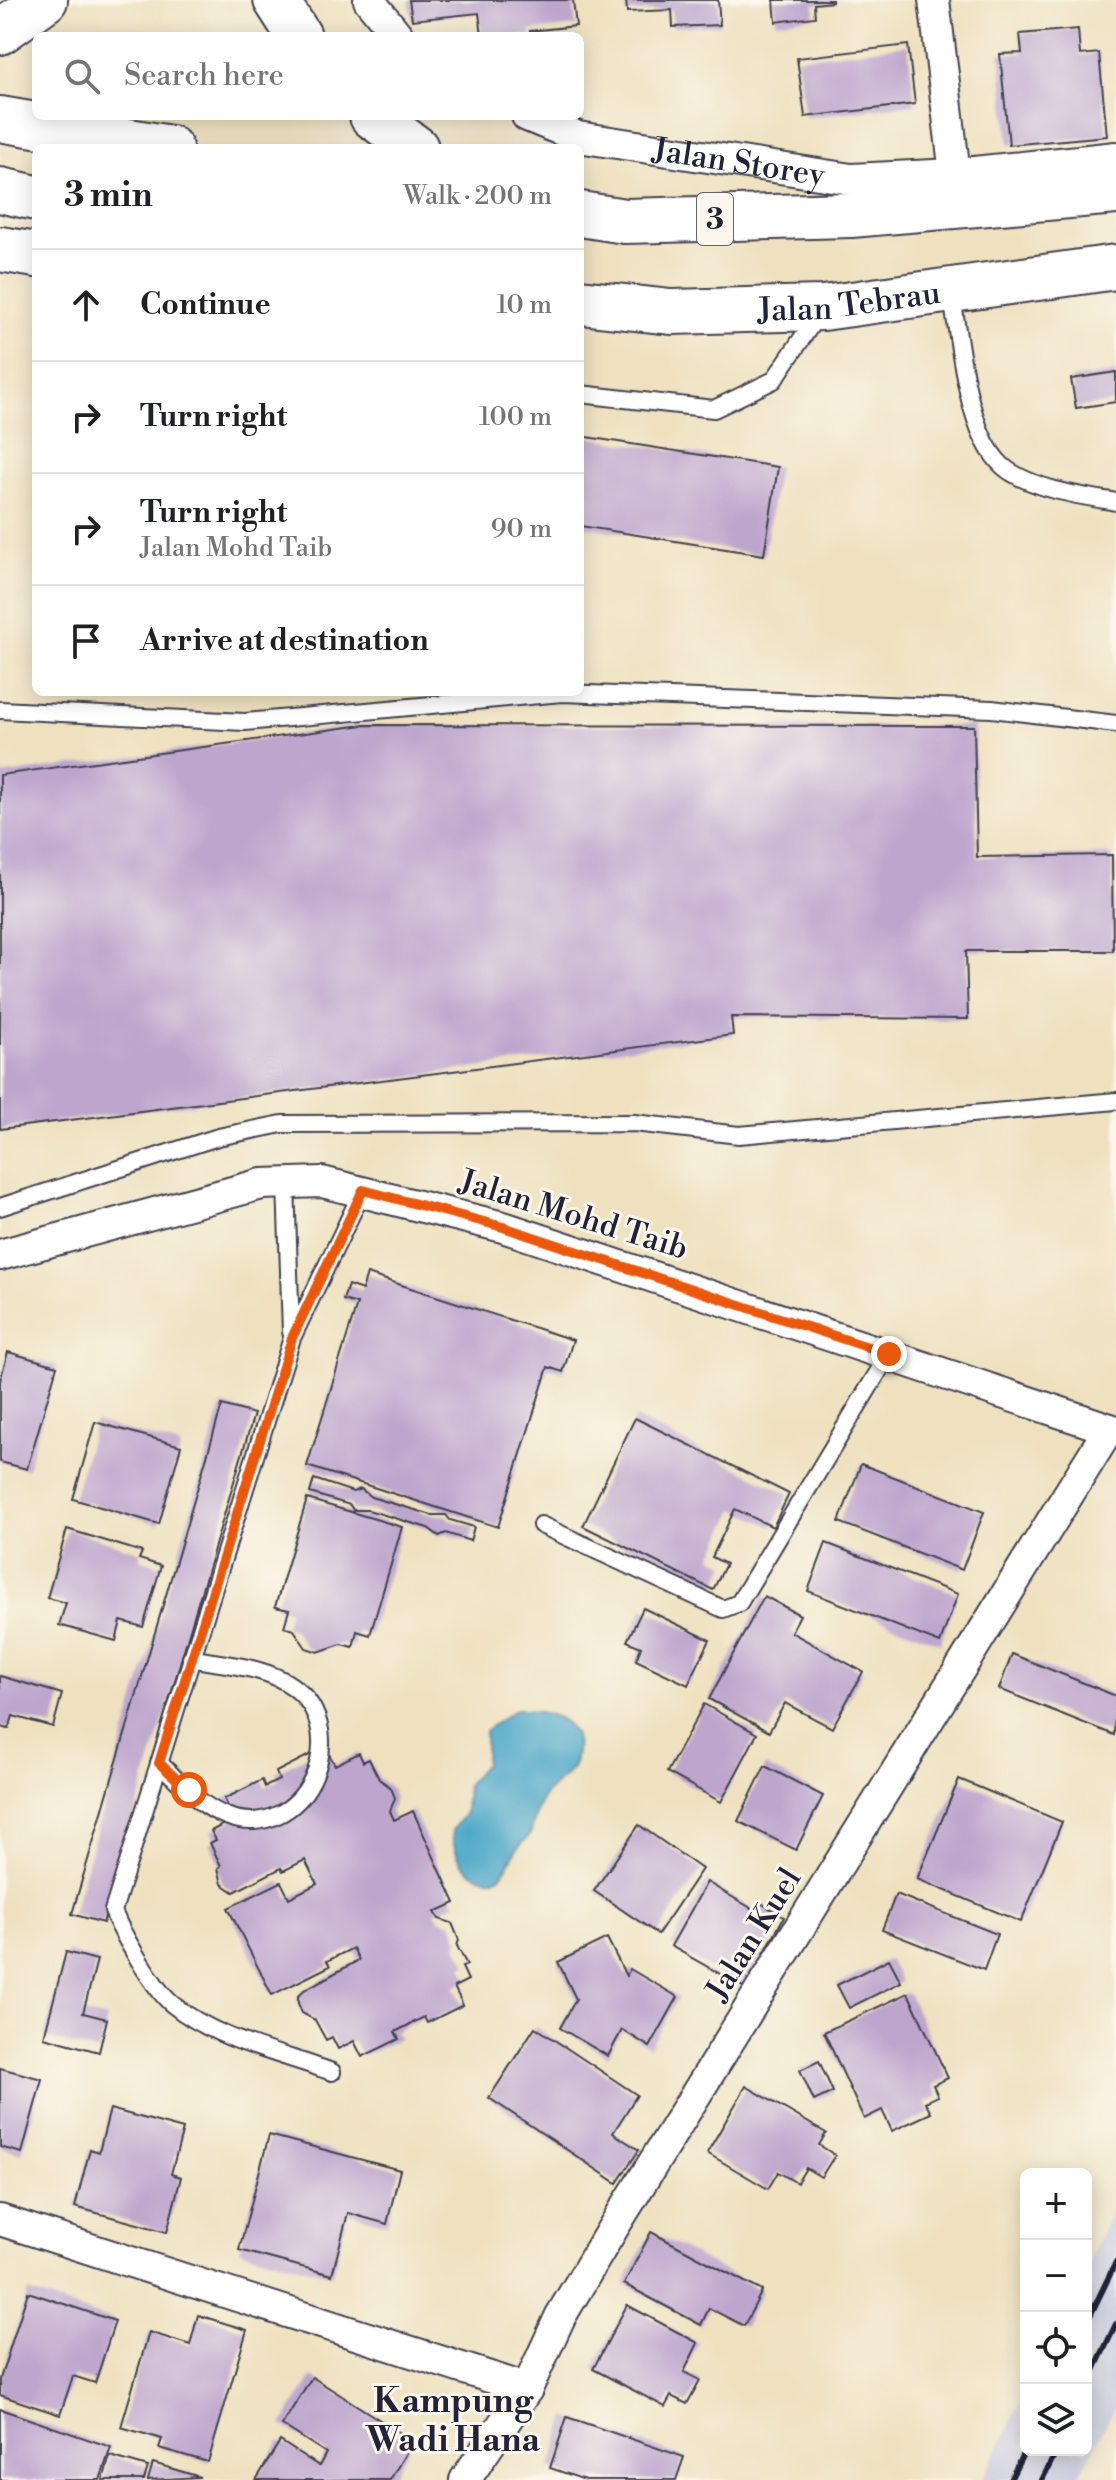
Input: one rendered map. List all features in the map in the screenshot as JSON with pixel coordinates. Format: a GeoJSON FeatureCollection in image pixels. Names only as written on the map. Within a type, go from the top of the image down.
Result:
{"type":"FeatureCollection","features":[{"type":"Feature","properties":{"kind":"main road"},"geometry":{"type":"LineString","coordinates":[[0,32],[45,0]]}},
{"type":"Feature","properties":{"kind":"main road"},"geometry":{"type":"LineString","coordinates":[[276,0],[296,32]]}},
{"type":"Feature","properties":{"kind":"main road"},"geometry":{"type":"LineString","coordinates":[[0,110],[44,126]]}},
{"type":"Feature","properties":{"kind":"main road"},"geometry":{"type":"LineString","coordinates":[[0,119],[147,144]]}},
{"type":"Feature","properties":{"kind":"main road"},"geometry":{"type":"LineString","coordinates":[[378,120],[410,144]]}},
{"type":"Feature","properties":{"kind":"main road"},"geometry":{"type":"LineString","coordinates":[[0,190],[32,197]]}},
{"type":"Feature","properties":{"kind":"main road","name":"3"},"geometry":{"type":"LineString","coordinates":[[584,215],[625,221],[851,215],[1116,192]]}},
{"type":"Feature","properties":{"kind":"main road"},"geometry":{"type":"LineString","coordinates":[[0,249],[32,254]]}},
{"type":"Feature","properties":{"kind":"main road","name":"Jalan Tebrau"},"geometry":{"type":"LineString","coordinates":[[584,302],[671,312],[823,308],[1116,267]]}},
{"type":"Feature","properties":{"kind":"street"},"geometry":{"type":"LineString","coordinates":[[369,0],[395,32]]}},
{"type":"Feature","properties":{"kind":"street"},"geometry":{"type":"LineString","coordinates":[[934,0],[955,174],[1116,157]]}},
{"type":"Feature","properties":{"kind":"street","name":"Jalan Storey"},"geometry":{"type":"LineString","coordinates":[[537,120],[578,137],[851,179],[955,174]]}},
{"type":"Feature","properties":{"kind":"street","name":"Jalan Mohd Taib"},"geometry":{"type":"LineString","coordinates":[[0,1255],[262,1184],[322,1182],[503,1227],[1112,1430]]}},
{"type":"Feature","properties":{"kind":"street","name":"Jalan Kuel"},"geometry":{"type":"LineString","coordinates":[[465,2480],[527,2389],[560,2317],[605,2241],[1112,1430]]}},
{"type":"Feature","properties":{"kind":"street"},"geometry":{"type":"LineString","coordinates":[[0,2220],[527,2389]]}},
{"type":"Feature","properties":{"kind":"lane"},"geometry":{"type":"LineString","coordinates":[[950,290],[977,427],[990,451],[1007,470],[1033,483],[1116,502]]}},
{"type":"Feature","properties":{"kind":"lane"},"geometry":{"type":"LineString","coordinates":[[584,394],[714,409],[774,380],[823,308]]}},
{"type":"Feature","properties":{"kind":"lane"},"geometry":{"type":"LineString","coordinates":[[584,694],[992,709],[1116,724]]}},
{"type":"Feature","properties":{"kind":"lane"},"geometry":{"type":"LineString","coordinates":[[0,710],[245,722],[529,696]]}},
{"type":"Feature","properties":{"kind":"lane"},"geometry":{"type":"LineString","coordinates":[[0,1207],[218,1137],[282,1124],[634,1123],[739,1135],[1116,1101]]}},
{"type":"Feature","properties":{"kind":"lane"},"geometry":{"type":"LineString","coordinates":[[286,1183],[292,1338]]}},
{"type":"Feature","properties":{"kind":"lane"},"geometry":{"type":"LineString","coordinates":[[332,2072],[210,2028],[170,2003],[121,1933],[113,1911],[292,1338],[363,1190]]}},
{"type":"Feature","properties":{"kind":"lane"},"geometry":{"type":"LineString","coordinates":[[541,1525],[723,1609],[739,1603],[889,1354]]}},
{"type":"Feature","properties":{"kind":"lane"},"geometry":{"type":"LineString","coordinates":[[159,1763],[206,1807],[229,1818],[255,1820],[279,1814],[300,1799],[315,1778],[322,1754],[320,1728],[310,1705],[293,1686],[272,1675],[191,1658]]}},
{"type":"Feature","properties":{"kind":"shaded area"},"geometry":{"type":"Polygon","coordinates":[[[1116,2201],[1116,2406],[1092,2452],[1092,2312],[1092,2253],[1116,2201]]]}},
{"type":"Feature","properties":{"kind":"shaded area"},"geometry":{"type":"Polygon","coordinates":[[[1020,2404],[1020,2456],[1090,2456],[1077,2480],[982,2480],[1020,2404]]]}},
{"type":"Feature","properties":{"kind":"water"},"geometry":{"type":"Polygon","coordinates":[[[516,1709],[547,1714],[566,1723],[576,1740],[575,1759],[571,1769],[542,1799],[530,1834],[516,1849],[504,1872],[495,1879],[489,1879],[472,1872],[459,1859],[452,1830],[465,1813],[467,1784],[485,1764],[485,1731],[516,1709]]]}},
{"type":"Feature","properties":{"kind":"building"},"geometry":{"type":"Polygon","coordinates":[[[409,0],[573,0],[576,26],[530,32],[481,32],[479,13],[412,20],[409,0]]]}},
{"type":"Feature","properties":{"kind":"building"},"geometry":{"type":"Polygon","coordinates":[[[626,0],[718,0],[720,25],[673,27],[672,10],[627,12],[626,0]]]}},
{"type":"Feature","properties":{"kind":"building"},"geometry":{"type":"Polygon","coordinates":[[[774,0],[832,2],[814,4],[815,17],[776,22],[774,0]]]}},
{"type":"Feature","properties":{"kind":"building"},"geometry":{"type":"Polygon","coordinates":[[[1078,29],[1080,55],[1099,53],[1107,136],[1009,145],[1000,54],[1022,53],[1020,34],[1078,29]]]}},
{"type":"Feature","properties":{"kind":"building"},"geometry":{"type":"Polygon","coordinates":[[[908,45],[915,104],[805,117],[797,58],[908,45]]]}},
{"type":"Feature","properties":{"kind":"building"},"geometry":{"type":"Polygon","coordinates":[[[1116,372],[1116,402],[1076,408],[1071,379],[1116,372]]]}},
{"type":"Feature","properties":{"kind":"building"},"geometry":{"type":"Polygon","coordinates":[[[584,437],[778,467],[764,555],[584,527],[584,437]]]}},
{"type":"Feature","properties":{"kind":"building"},"geometry":{"type":"Polygon","coordinates":[[[363,725],[974,726],[977,857],[1112,855],[1113,951],[966,951],[968,1019],[731,1017],[733,1035],[0,1129],[0,775],[363,725]]]}},
{"type":"Feature","properties":{"kind":"building"},"geometry":{"type":"Polygon","coordinates":[[[367,1274],[573,1340],[563,1372],[548,1367],[498,1527],[307,1466],[357,1304],[343,1300],[348,1285],[362,1290],[367,1274]]]}},
{"type":"Feature","properties":{"kind":"building"},"geometry":{"type":"Polygon","coordinates":[[[8,1352],[57,1366],[27,1469],[0,1462],[0,1381],[8,1352]]]}},
{"type":"Feature","properties":{"kind":"building"},"geometry":{"type":"Polygon","coordinates":[[[222,1405],[254,1414],[103,1923],[72,1914],[222,1405]]]}},
{"type":"Feature","properties":{"kind":"building"},"geometry":{"type":"Polygon","coordinates":[[[635,1418],[789,1494],[773,1527],[735,1509],[712,1557],[726,1564],[713,1590],[583,1526],[635,1418]]]}},
{"type":"Feature","properties":{"kind":"building"},"geometry":{"type":"Polygon","coordinates":[[[95,1422],[181,1446],[159,1524],[73,1499],[95,1422]]]}},
{"type":"Feature","properties":{"kind":"building"},"geometry":{"type":"Polygon","coordinates":[[[861,1464],[984,1512],[962,1570],[839,1522],[861,1464]]]}},
{"type":"Feature","properties":{"kind":"building"},"geometry":{"type":"Polygon","coordinates":[[[314,1479],[353,1492],[361,1489],[371,1497],[432,1515],[446,1515],[450,1520],[474,1527],[470,1541],[446,1533],[439,1536],[428,1528],[368,1510],[353,1510],[350,1505],[310,1493],[314,1479]]]}},
{"type":"Feature","properties":{"kind":"building"},"geometry":{"type":"Polygon","coordinates":[[[307,1499],[402,1527],[370,1635],[357,1631],[353,1647],[341,1644],[318,1652],[306,1648],[294,1630],[284,1627],[289,1610],[275,1607],[307,1499]]]}},
{"type":"Feature","properties":{"kind":"building"},"geometry":{"type":"Polygon","coordinates":[[[67,1529],[142,1552],[139,1559],[161,1566],[143,1627],[121,1621],[116,1641],[59,1625],[66,1603],[47,1598],[67,1529]]]}},
{"type":"Feature","properties":{"kind":"building"},"geometry":{"type":"Polygon","coordinates":[[[826,1543],[958,1594],[940,1643],[808,1591],[826,1543]]]}},
{"type":"Feature","properties":{"kind":"building"},"geometry":{"type":"Polygon","coordinates":[[[764,1596],[800,1615],[791,1632],[863,1672],[832,1728],[785,1703],[769,1732],[709,1699],[764,1596]]]}},
{"type":"Feature","properties":{"kind":"building"},"geometry":{"type":"Polygon","coordinates":[[[643,1608],[710,1640],[688,1685],[636,1660],[641,1647],[627,1641],[643,1608]]]}},
{"type":"Feature","properties":{"kind":"building"},"geometry":{"type":"Polygon","coordinates":[[[1012,1654],[1116,1696],[1114,1735],[999,1689],[1012,1654]]]}},
{"type":"Feature","properties":{"kind":"building"},"geometry":{"type":"Polygon","coordinates":[[[0,1676],[62,1694],[53,1727],[13,1716],[9,1729],[0,1727],[0,1676]]]}},
{"type":"Feature","properties":{"kind":"building"},"geometry":{"type":"Polygon","coordinates":[[[704,1704],[757,1734],[721,1802],[667,1772],[704,1704]]]}},
{"type":"Feature","properties":{"kind":"building"},"geometry":{"type":"Polygon","coordinates":[[[325,1747],[335,1765],[359,1753],[363,1762],[369,1759],[379,1779],[391,1788],[395,1798],[390,1811],[394,1820],[413,1811],[455,1903],[435,1912],[439,1919],[452,1923],[459,1940],[457,1946],[467,1965],[462,1967],[468,1980],[454,1987],[463,2005],[427,2023],[424,2017],[395,2032],[399,2039],[362,2057],[354,2041],[338,2049],[332,2037],[326,2040],[315,2020],[302,2013],[298,2003],[298,1996],[304,1990],[359,1960],[353,1948],[327,1961],[330,1966],[272,1995],[228,1908],[281,1882],[289,1898],[317,1884],[305,1860],[283,1871],[281,1868],[234,1892],[222,1884],[218,1868],[221,1866],[210,1843],[216,1840],[211,1831],[234,1819],[224,1799],[262,1780],[265,1787],[279,1780],[276,1772],[325,1747]]]}},
{"type":"Feature","properties":{"kind":"building"},"geometry":{"type":"Polygon","coordinates":[[[765,1766],[823,1796],[796,1850],[738,1821],[765,1766]]]}},
{"type":"Feature","properties":{"kind":"building"},"geometry":{"type":"Polygon","coordinates":[[[959,1779],[1062,1822],[1021,1922],[917,1879],[959,1779]]]}},
{"type":"Feature","properties":{"kind":"building"},"geometry":{"type":"Polygon","coordinates":[[[639,1825],[702,1869],[658,1934],[594,1891],[639,1825]]]}},
{"type":"Feature","properties":{"kind":"building"},"geometry":{"type":"Polygon","coordinates":[[[707,1882],[756,1911],[761,1903],[784,1917],[745,1988],[671,1946],[707,1882]]]}},
{"type":"Feature","properties":{"kind":"building"},"geometry":{"type":"Polygon","coordinates":[[[896,1894],[997,1934],[984,1970],[882,1930],[896,1894]]]}},
{"type":"Feature","properties":{"kind":"building"},"geometry":{"type":"Polygon","coordinates":[[[607,1938],[626,1976],[630,1969],[678,1997],[650,2047],[622,2030],[608,2056],[560,2028],[576,1999],[558,1962],[607,1938]]]}},
{"type":"Feature","properties":{"kind":"building"},"geometry":{"type":"Polygon","coordinates":[[[66,1952],[97,1960],[83,2013],[107,2019],[99,2052],[44,2037],[66,1952]]]}},
{"type":"Feature","properties":{"kind":"building"},"geometry":{"type":"Polygon","coordinates":[[[889,1959],[901,1982],[849,2008],[837,1985],[889,1959]]]}},
{"type":"Feature","properties":{"kind":"building"},"geometry":{"type":"Polygon","coordinates":[[[908,1993],[948,2078],[933,2085],[938,2096],[925,2102],[931,2113],[892,2131],[882,2110],[864,2119],[824,2032],[908,1993]]]}},
{"type":"Feature","properties":{"kind":"building"},"geometry":{"type":"Polygon","coordinates":[[[535,2027],[637,2095],[613,2133],[639,2150],[617,2183],[489,2098],[535,2027]]]}},
{"type":"Feature","properties":{"kind":"building"},"geometry":{"type":"Polygon","coordinates":[[[819,2061],[833,2092],[814,2101],[800,2070],[819,2061]]]}},
{"type":"Feature","properties":{"kind":"building"},"geometry":{"type":"Polygon","coordinates":[[[0,2068],[42,2079],[22,2153],[0,2147],[0,2068]]]}},
{"type":"Feature","properties":{"kind":"building"},"geometry":{"type":"Polygon","coordinates":[[[746,2086],[826,2133],[819,2145],[835,2155],[821,2177],[806,2168],[797,2183],[778,2172],[768,2189],[707,2153],[746,2086]]]}},
{"type":"Feature","properties":{"kind":"building"},"geometry":{"type":"Polygon","coordinates":[[[110,2109],[183,2129],[171,2174],[181,2177],[167,2232],[75,2207],[90,2149],[99,2152],[110,2109]]]}},
{"type":"Feature","properties":{"kind":"building"},"geometry":{"type":"Polygon","coordinates":[[[269,2135],[400,2170],[387,2224],[348,2213],[332,2275],[239,2250],[269,2135]]]}},
{"type":"Feature","properties":{"kind":"building"},"geometry":{"type":"Polygon","coordinates":[[[651,2232],[762,2291],[744,2326],[709,2308],[701,2325],[624,2284],[651,2232]]]}},
{"type":"Feature","properties":{"kind":"building"},"geometry":{"type":"Polygon","coordinates":[[[28,2292],[115,2321],[95,2383],[73,2376],[60,2415],[0,2395],[0,2379],[28,2292]]]}},
{"type":"Feature","properties":{"kind":"building"},"geometry":{"type":"Polygon","coordinates":[[[627,2305],[698,2343],[684,2372],[700,2380],[687,2404],[671,2396],[665,2407],[593,2369],[627,2305]]]}},
{"type":"Feature","properties":{"kind":"building"},"geometry":{"type":"Polygon","coordinates":[[[198,2315],[247,2330],[208,2462],[159,2448],[162,2439],[121,2427],[149,2332],[190,2345],[198,2315]]]}},
{"type":"Feature","properties":{"kind":"building"},"geometry":{"type":"Polygon","coordinates":[[[312,2377],[413,2441],[390,2480],[256,2480],[280,2441],[319,2466],[326,2453],[282,2425],[312,2377]]]}},
{"type":"Feature","properties":{"kind":"building"},"geometry":{"type":"Polygon","coordinates":[[[0,2409],[111,2447],[100,2480],[0,2480],[0,2409]]]}},
{"type":"Feature","properties":{"kind":"building"},"geometry":{"type":"Polygon","coordinates":[[[567,2417],[684,2457],[676,2480],[585,2480],[550,2468],[567,2417]]]}},
{"type":"Feature","properties":{"kind":"building"},"geometry":{"type":"Polygon","coordinates":[[[110,2456],[148,2467],[144,2480],[103,2480],[110,2456]]]}},
{"type":"Feature","properties":{"kind":"building"},"geometry":{"type":"Polygon","coordinates":[[[153,2463],[200,2477],[148,2480],[153,2463]]]}},
{"type":"Feature","properties":{"kind":"railway"},"geometry":{"type":"LineString","coordinates":[[1092,2312],[1116,2262]]}},
{"type":"Feature","properties":{"kind":"railway"},"geometry":{"type":"LineString","coordinates":[[1087,2384],[1116,2324]]}},
{"type":"Feature","properties":{"kind":"railway"},"geometry":{"type":"LineString","coordinates":[[1010,2480],[1022,2456]]}},
{"type":"Feature","properties":{"kind":"railway"},"geometry":{"type":"LineString","coordinates":[[1042,2480],[1054,2456]]}},
{"type":"Feature","properties":{"kind":"district","name":"Kampung Wadi Hana"},"geometry":{"type":"Point","coordinates":[453,2420]}},
{"type":"Feature","properties":{"kind":"route"},"geometry":{"type":"LineString","coordinates":[[189,1790],[159,1763],[292,1338],[363,1190],[503,1227],[889,1354]]}}]}
